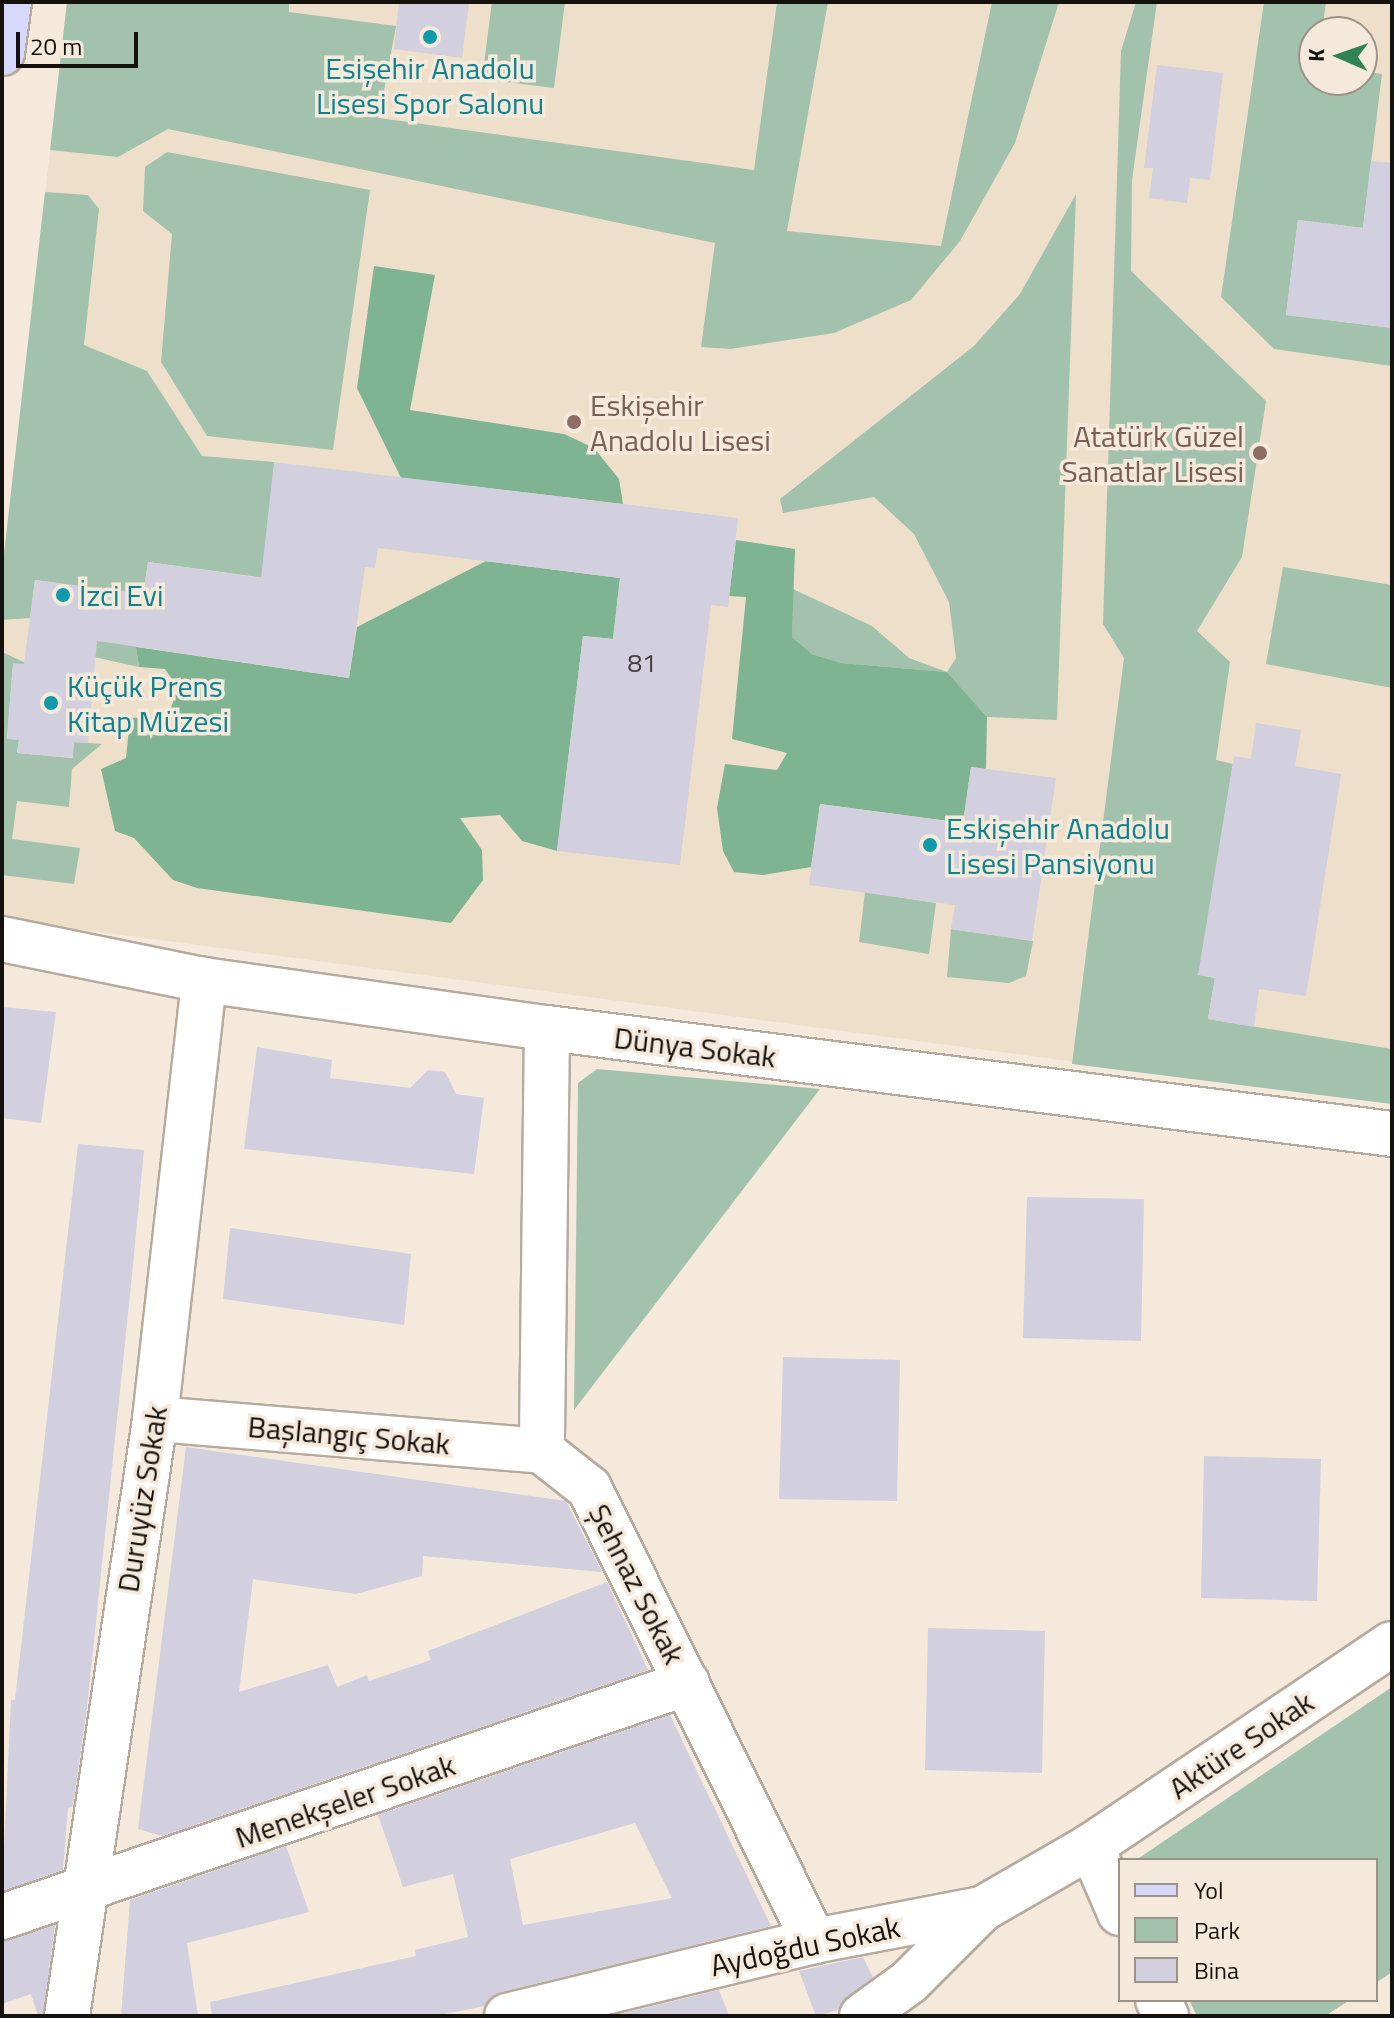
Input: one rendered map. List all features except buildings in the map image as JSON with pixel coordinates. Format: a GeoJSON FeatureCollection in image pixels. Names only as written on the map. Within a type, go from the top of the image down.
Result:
{"type":"FeatureCollection","features":[{"type":"Feature","properties":{"kind":"main road"},"geometry":{"type":"LineString","coordinates":[[2,53],[9,2]]}},
{"type":"Feature","properties":{"kind":"street","name":"Dünya Sokak"},"geometry":{"type":"LineString","coordinates":[[2,939],[204,980],[547,1028],[1392,1134]]}},
{"type":"Feature","properties":{"kind":"street","name":"Duruyüz Sokak"},"geometry":{"type":"LineString","coordinates":[[67,2016],[82,1892],[155,1419],[204,980]]}},
{"type":"Feature","properties":{"kind":"street"},"geometry":{"type":"LineString","coordinates":[[542,1451],[547,1028]]}},
{"type":"Feature","properties":{"kind":"street","name":"Başlangıç Sokak"},"geometry":{"type":"LineString","coordinates":[[155,1419],[542,1451]]}},
{"type":"Feature","properties":{"kind":"street","name":"Şehnaz Sokak"},"geometry":{"type":"LineString","coordinates":[[542,1451],[589,1488],[814,1941]]}},
{"type":"Feature","properties":{"kind":"street","name":"Aktüre Sokak"},"geometry":{"type":"LineString","coordinates":[[1091,1846],[1392,1644]]}},
{"type":"Feature","properties":{"kind":"street","name":"Menekşeler Sokak"},"geometry":{"type":"LineString","coordinates":[[2,1917],[687,1683]]}},
{"type":"Feature","properties":{"kind":"street"},"geometry":{"type":"LineString","coordinates":[[1091,1846],[1118,1908]]}},
{"type":"Feature","properties":{"kind":"street","name":"Aydoğdu Sokak"},"geometry":{"type":"LineString","coordinates":[[507,2016],[814,1941],[982,1909],[1091,1846]]}},
{"type":"Feature","properties":{"kind":"street"},"geometry":{"type":"LineString","coordinates":[[862,2016],[916,1999],[982,1909]]}},
{"type":"Feature","properties":{"kind":"shaded area","name":"Eskişehir Anadolu Lisesi"},"geometry":{"type":"Polygon","coordinates":[[[67,2],[1392,2],[1392,1104],[2,919],[2,572],[67,2]]]}},
{"type":"Feature","properties":{"kind":"green space"},"geometry":{"type":"Polygon","coordinates":[[[67,2],[289,2],[289,12],[396,26],[379,118],[754,170],[777,2],[828,2],[787,231],[941,246],[992,2],[1059,2],[1015,143],[960,241],[911,300],[834,333],[730,349],[701,347],[715,243],[168,129],[118,157],[50,150],[67,2]]]}},
{"type":"Feature","properties":{"kind":"green space"},"geometry":{"type":"Polygon","coordinates":[[[492,2],[565,2],[554,88],[482,79],[492,2]]]}},
{"type":"Feature","properties":{"kind":"green space"},"geometry":{"type":"Polygon","coordinates":[[[1136,2],[1157,2],[1132,180],[1131,271],[1266,401],[1242,557],[1197,631],[1230,662],[1216,760],[1233,764],[1199,975],[1215,978],[1208,1019],[1392,1049],[1392,1104],[1072,1064],[1124,658],[1103,624],[1121,51],[1136,2]]]}},
{"type":"Feature","properties":{"kind":"green space"},"geometry":{"type":"Polygon","coordinates":[[[1264,2],[1326,2],[1324,16],[1298,16],[1298,96],[1378,96],[1378,73],[1382,74],[1363,228],[1298,220],[1286,315],[1392,328],[1392,366],[1274,349],[1221,297],[1264,2]]]}},
{"type":"Feature","properties":{"kind":"green space"},"geometry":{"type":"Polygon","coordinates":[[[167,152],[370,190],[333,450],[207,436],[161,362],[172,234],[143,211],[145,167],[167,152]]]}},
{"type":"Feature","properties":{"kind":"green space"},"geometry":{"type":"Polygon","coordinates":[[[45,192],[88,195],[99,209],[84,345],[147,371],[202,456],[274,462],[279,580],[148,562],[136,647],[139,667],[94,657],[94,588],[35,580],[30,618],[2,620],[2,572],[45,192]]]}},
{"type":"Feature","properties":{"kind":"green space"},"geometry":{"type":"Polygon","coordinates":[[[1076,194],[1057,720],[987,717],[947,672],[956,658],[949,602],[914,534],[874,497],[783,513],[780,499],[974,346],[1020,294],[1076,194]]]}},
{"type":"Feature","properties":{"kind":"green space"},"geometry":{"type":"Polygon","coordinates":[[[374,266],[435,275],[410,410],[564,434],[594,448],[619,479],[623,504],[401,478],[357,388],[374,266]]]}},
{"type":"Feature","properties":{"kind":"green space"},"geometry":{"type":"Polygon","coordinates":[[[736,540],[795,549],[792,637],[812,654],[841,663],[947,672],[987,717],[986,769],[971,767],[963,823],[820,804],[811,867],[763,875],[734,872],[723,851],[717,808],[725,764],[777,770],[787,753],[732,739],[746,597],[729,596],[736,540]]]}},
{"type":"Feature","properties":{"kind":"green space"},"geometry":{"type":"Polygon","coordinates":[[[486,561],[620,578],[613,639],[583,636],[557,851],[522,841],[500,815],[460,818],[482,850],[483,880],[451,923],[197,888],[173,880],[134,838],[115,831],[101,769],[126,758],[130,718],[168,716],[178,688],[165,669],[139,667],[136,647],[349,678],[357,627],[486,561]]]}},
{"type":"Feature","properties":{"kind":"green space"},"geometry":{"type":"Polygon","coordinates":[[[1283,567],[1392,585],[1392,688],[1266,664],[1283,567]]]}},
{"type":"Feature","properties":{"kind":"green space"},"geometry":{"type":"Polygon","coordinates":[[[793,589],[872,626],[909,658],[947,672],[841,663],[812,654],[792,637],[793,589]]]}},
{"type":"Feature","properties":{"kind":"green space"},"geometry":{"type":"Polygon","coordinates":[[[2,652],[28,664],[13,664],[7,738],[19,740],[17,753],[72,758],[74,742],[102,744],[72,769],[69,807],[17,801],[12,839],[80,848],[74,884],[2,875],[2,652]]]}},
{"type":"Feature","properties":{"kind":"green space"},"geometry":{"type":"Polygon","coordinates":[[[865,892],[936,903],[929,954],[859,942],[865,892]]]}},
{"type":"Feature","properties":{"kind":"green space"},"geometry":{"type":"Polygon","coordinates":[[[951,929],[1033,941],[1026,976],[1009,983],[947,977],[951,929]]]}},
{"type":"Feature","properties":{"kind":"green space"},"geometry":{"type":"Polygon","coordinates":[[[597,1069],[820,1089],[574,1410],[578,1083],[597,1069]]]}},
{"type":"Feature","properties":{"kind":"green space"},"geometry":{"type":"Polygon","coordinates":[[[1392,1687],[1392,1972],[1378,1982],[1378,1858],[1139,1858],[1392,1687]]]}},
{"type":"Feature","properties":{"kind":"green space"},"geometry":{"type":"Polygon","coordinates":[[[1190,2002],[1347,2002],[1325,2016],[1197,2016],[1190,2002]]]}},
{"type":"Feature","properties":{"kind":"place","name":"Esişehir Anadolu Lisesi Spor Salonu"},"geometry":{"type":"Point","coordinates":[430,37]}},
{"type":"Feature","properties":{"kind":"place","name":"Eskişehir Anadolu Lisesi"},"geometry":{"type":"Point","coordinates":[574,422]}},
{"type":"Feature","properties":{"kind":"place","name":"Atatürk Güzel Sanatlar Lisesi"},"geometry":{"type":"Point","coordinates":[1260,453]}},
{"type":"Feature","properties":{"kind":"place","name":"İzci Evi"},"geometry":{"type":"Point","coordinates":[63,595]}},
{"type":"Feature","properties":{"kind":"place","name":"Küçük Prens Kitap Müzesi"},"geometry":{"type":"Point","coordinates":[51,703]}},
{"type":"Feature","properties":{"kind":"place","name":"Eskişehir Anadolu Lisesi Pansiyonu"},"geometry":{"type":"Point","coordinates":[930,845]}}]}
